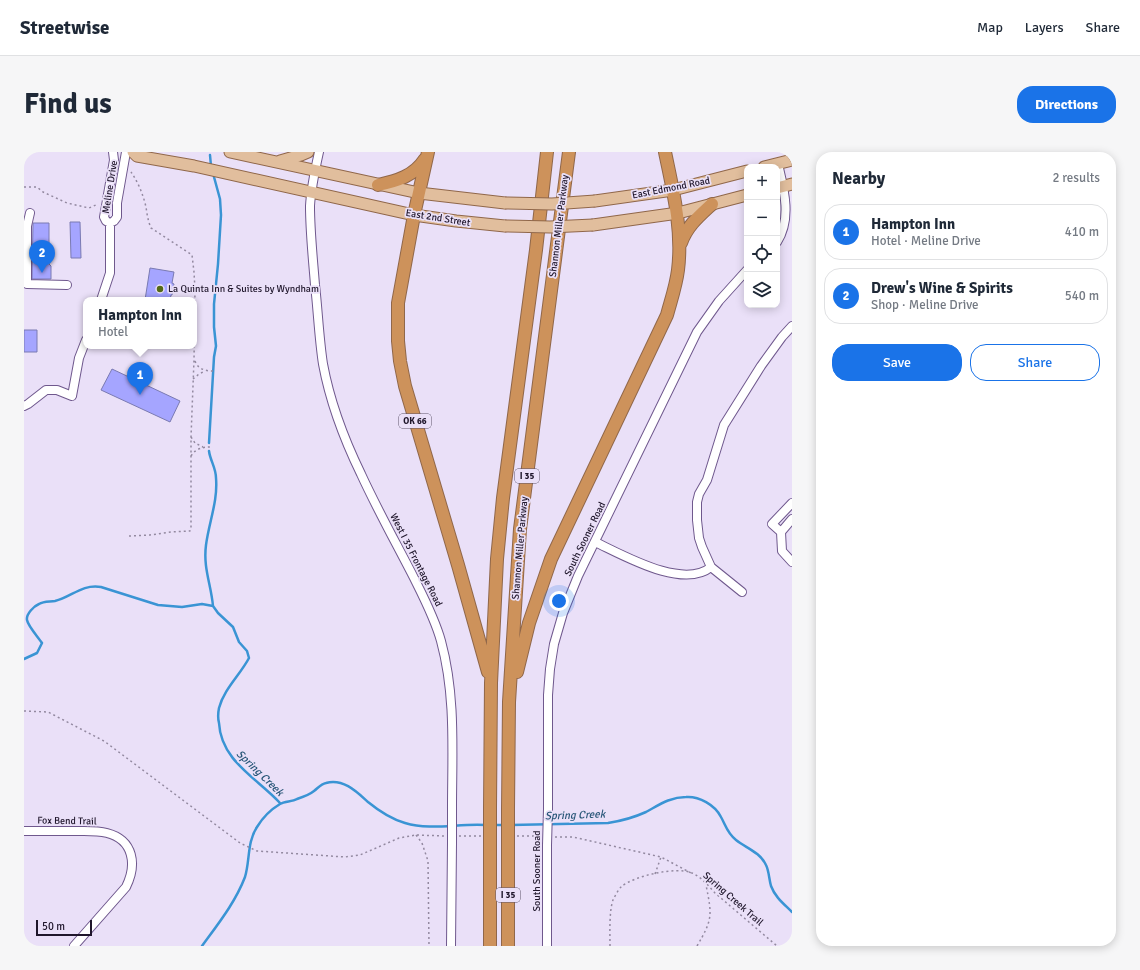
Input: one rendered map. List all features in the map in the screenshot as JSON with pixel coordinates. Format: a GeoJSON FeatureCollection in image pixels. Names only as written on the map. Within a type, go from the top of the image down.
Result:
{"type":"FeatureCollection","features":[{"type":"Feature","properties":{"kind":"highway","name":"Shannon Miller Parkway"},"geometry":{"type":"LineString","coordinates":[[490,946],[488,840],[490,808],[491,683],[498,559],[503,498],[547,152]]}},
{"type":"Feature","properties":{"kind":"highway","name":"Shannon Miller Parkway"},"geometry":{"type":"LineString","coordinates":[[508,946],[509,702],[520,530],[569,152]]}},
{"type":"Feature","properties":{"kind":"highway"},"geometry":{"type":"LineString","coordinates":[[509,702],[529,622],[551,559],[667,315],[675,288],[680,246],[678,213],[666,152]]}},
{"type":"Feature","properties":{"kind":"highway"},"geometry":{"type":"LineString","coordinates":[[378,185],[394,182],[404,178],[421,165],[427,154]]}},
{"type":"Feature","properties":{"kind":"highway"},"geometry":{"type":"LineString","coordinates":[[419,193],[427,154]]}},
{"type":"Feature","properties":{"kind":"highway","name":"OK 66"},"geometry":{"type":"LineString","coordinates":[[419,193],[398,303],[398,341],[400,361],[407,393],[491,683]]}},
{"type":"Feature","properties":{"kind":"highway"},"geometry":{"type":"LineString","coordinates":[[680,246],[684,234],[690,224],[712,204]]}},
{"type":"Feature","properties":{"kind":"main road","name":"East 2nd Street"},"geometry":{"type":"LineString","coordinates":[[133,152],[137,156],[194,166],[414,215],[505,226],[593,226],[678,213],[744,196]]}},
{"type":"Feature","properties":{"kind":"main road"},"geometry":{"type":"LineString","coordinates":[[230,152],[419,193]]}},
{"type":"Feature","properties":{"kind":"main road"},"geometry":{"type":"LineString","coordinates":[[275,162],[308,152]]}},
{"type":"Feature","properties":{"kind":"main road"},"geometry":{"type":"LineString","coordinates":[[778,164],[792,160]]}},
{"type":"Feature","properties":{"kind":"main road","name":"East Edmond Road"},"geometry":{"type":"LineString","coordinates":[[419,193],[451,198],[505,203],[552,204],[595,201],[673,190],[744,172]]}},
{"type":"Feature","properties":{"kind":"street","name":"Meline Drive"},"geometry":{"type":"LineString","coordinates":[[110,223],[106,221],[104,217],[114,160],[114,152]]}},
{"type":"Feature","properties":{"kind":"street","name":"Meline Drive"},"geometry":{"type":"LineString","coordinates":[[110,223],[117,217],[117,203],[126,152]]}},
{"type":"Feature","properties":{"kind":"street"},"geometry":{"type":"LineString","coordinates":[[315,170],[319,152]]}},
{"type":"Feature","properties":{"kind":"street","name":"West I 35 Frontage Road"},"geometry":{"type":"LineString","coordinates":[[315,170],[310,206],[320,340],[328,387],[347,445],[432,616],[441,639],[447,665],[451,691],[452,714],[451,946]]}},
{"type":"Feature","properties":{"kind":"street"},"geometry":{"type":"LineString","coordinates":[[780,171],[787,204],[787,216],[780,237]]}},
{"type":"Feature","properties":{"kind":"street"},"geometry":{"type":"LineString","coordinates":[[30,213],[27,226],[27,284],[67,285]]}},
{"type":"Feature","properties":{"kind":"street","name":"Meline Drive"},"geometry":{"type":"LineString","coordinates":[[102,297],[110,274],[110,223]]}},
{"type":"Feature","properties":{"kind":"street","name":"South Sooner Road"},"geometry":{"type":"LineString","coordinates":[[547,946],[549,841],[548,695],[554,644],[563,613],[578,576],[697,332],[719,301],[745,272]]}},
{"type":"Feature","properties":{"kind":"street"},"geometry":{"type":"LineString","coordinates":[[742,592],[711,567],[702,547],[696,511],[699,494],[707,480],[720,436],[729,415],[761,366],[792,326]]}},
{"type":"Feature","properties":{"kind":"street"},"geometry":{"type":"LineString","coordinates":[[24,406],[46,390],[57,390],[72,396],[79,358],[83,348]]}},
{"type":"Feature","properties":{"kind":"street"},"geometry":{"type":"LineString","coordinates":[[792,503],[772,524],[780,532],[782,551],[792,562]]}},
{"type":"Feature","properties":{"kind":"street"},"geometry":{"type":"LineString","coordinates":[[780,532],[792,519]]}},
{"type":"Feature","properties":{"kind":"street"},"geometry":{"type":"LineString","coordinates":[[595,542],[657,570],[672,574],[694,574],[704,572],[711,567]]}},
{"type":"Feature","properties":{"kind":"street","name":"Fox Bend Trail"},"geometry":{"type":"LineString","coordinates":[[24,830],[92,830],[108,833],[120,838],[131,853],[133,865],[130,880],[126,887],[74,946]]}},
{"type":"Feature","properties":{"kind":"path"},"geometry":{"type":"LineString","coordinates":[[129,170],[139,185],[146,207],[148,222],[151,228],[193,257],[195,297]]}},
{"type":"Feature","properties":{"kind":"path"},"geometry":{"type":"LineString","coordinates":[[24,187],[37,187],[43,192],[67,203],[86,208],[94,207],[100,203]]}},
{"type":"Feature","properties":{"kind":"path"},"geometry":{"type":"LineString","coordinates":[[129,536],[188,532],[191,529],[191,437],[194,349]]}},
{"type":"Feature","properties":{"kind":"path"},"geometry":{"type":"LineString","coordinates":[[194,360],[197,366],[206,371]]}},
{"type":"Feature","properties":{"kind":"path"},"geometry":{"type":"LineString","coordinates":[[194,379],[199,374],[206,371],[213,371]]}},
{"type":"Feature","properties":{"kind":"path"},"geometry":{"type":"LineString","coordinates":[[191,437],[195,443],[203,447]]}},
{"type":"Feature","properties":{"kind":"path"},"geometry":{"type":"LineString","coordinates":[[191,456],[196,450],[203,447],[212,447]]}},
{"type":"Feature","properties":{"kind":"path"},"geometry":{"type":"LineString","coordinates":[[24,710],[48,712],[104,741],[240,843],[257,851],[345,857],[360,855],[399,838],[416,835],[488,840]]}},
{"type":"Feature","properties":{"kind":"path"},"geometry":{"type":"LineString","coordinates":[[416,835],[422,843],[428,861],[429,946]]}},
{"type":"Feature","properties":{"kind":"path"},"geometry":{"type":"LineString","coordinates":[[509,840],[542,836]]}},
{"type":"Feature","properties":{"kind":"path"},"geometry":{"type":"LineString","coordinates":[[549,841],[573,837],[661,857],[691,873]]}},
{"type":"Feature","properties":{"kind":"path"},"geometry":{"type":"LineString","coordinates":[[655,874],[661,857]]}},
{"type":"Feature","properties":{"kind":"path","name":"Spring Creek Trail"},"geometry":{"type":"LineString","coordinates":[[610,946],[613,901],[621,887],[636,878],[677,870],[691,873],[706,883],[715,893],[777,946]]}},
{"type":"Feature","properties":{"kind":"path"},"geometry":{"type":"LineString","coordinates":[[697,946],[708,928],[711,909],[706,883]]}},
{"type":"Feature","properties":{"kind":"building"},"geometry":{"type":"Polygon","coordinates":[[[70,222],[80,222],[81,258],[71,258],[70,222]]]}},
{"type":"Feature","properties":{"kind":"building"},"geometry":{"type":"Polygon","coordinates":[[[33,223],[49,223],[49,264],[51,266],[51,279],[32,279],[33,223]]]}},
{"type":"Feature","properties":{"kind":"building","name":"La Quinta Inn & Suites by Wyndham"},"geometry":{"type":"Polygon","coordinates":[[[150,268],[174,272],[172,283],[174,284],[171,297],[145,297],[150,268]]]}},
{"type":"Feature","properties":{"kind":"building"},"geometry":{"type":"Polygon","coordinates":[[[24,330],[37,330],[37,352],[24,352],[24,330]]]}},
{"type":"Feature","properties":{"kind":"building"},"geometry":{"type":"Polygon","coordinates":[[[112,369],[180,401],[170,422],[101,390],[112,369]]]}},
{"type":"Feature","properties":{"kind":"waterway"},"geometry":{"type":"LineString","coordinates":[[210,155],[211,166]]}},
{"type":"Feature","properties":{"kind":"waterway"},"geometry":{"type":"LineString","coordinates":[[209,443],[214,357],[216,346],[214,304],[221,215],[220,199],[214,177]]}},
{"type":"Feature","properties":{"kind":"waterway"},"geometry":{"type":"LineString","coordinates":[[209,451],[216,474],[216,495],[207,536],[205,553],[206,569],[213,606]]}},
{"type":"Feature","properties":{"kind":"waterway","name":"Spring Creek"},"geometry":{"type":"LineString","coordinates":[[24,659],[37,653],[42,643],[27,620],[31,610],[41,603],[61,599],[88,587],[101,587],[158,605],[182,607],[202,604],[213,606],[218,613],[233,627],[239,642],[247,651],[249,658],[228,688],[221,701],[218,716],[221,736],[226,748],[233,758],[280,803]]}},
{"type":"Feature","properties":{"kind":"waterway","name":"Spring Creek"},"geometry":{"type":"LineString","coordinates":[[202,946],[226,913],[241,887],[247,871],[250,845],[254,833],[262,820],[270,811],[280,804],[306,796],[321,785],[332,782],[344,784],[354,790],[381,812],[405,823],[435,827],[486,825]]}},
{"type":"Feature","properties":{"kind":"waterway","name":"Spring Creek"},"geometry":{"type":"LineString","coordinates":[[511,825],[608,823],[637,816],[675,798],[696,798],[711,805],[721,817],[733,837],[757,853],[767,867],[771,886],[775,894],[792,912]]}},
{"type":"Feature","properties":{"kind":"waterway","name":"Spring Creek"},"geometry":{"type":"LineString","coordinates":[[493,825],[504,825]]}},
{"type":"Feature","properties":{"kind":"place","name":"Drew's Wine & Spirits"},"geometry":{"type":"Point","coordinates":[42,273]}},
{"type":"Feature","properties":{"kind":"place","name":"La Quinta Inn & Suites by Wyndham"},"geometry":{"type":"Point","coordinates":[160,289]}},
{"type":"Feature","properties":{"kind":"place","name":"Hampton Inn"},"geometry":{"type":"Point","coordinates":[140,395]}}]}
